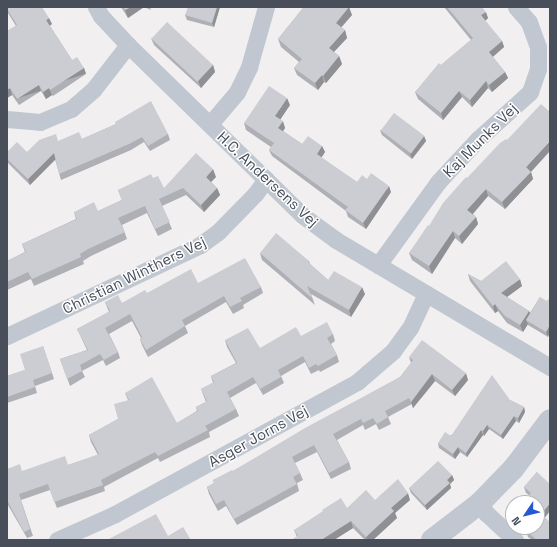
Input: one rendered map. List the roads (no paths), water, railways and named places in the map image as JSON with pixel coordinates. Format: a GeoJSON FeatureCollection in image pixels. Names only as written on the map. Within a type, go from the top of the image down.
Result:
{"type":"FeatureCollection","features":[{"type":"Feature","properties":{"kind":"street","name":"H.C. Andersens Vej"},"geometry":{"type":"LineString","coordinates":[[96,7],[101,16],[128,45],[302,215],[336,240],[550,367]]}},
{"type":"Feature","properties":{"kind":"street"},"geometry":{"type":"LineString","coordinates":[[210,124],[237,92],[249,67],[266,7]]}},
{"type":"Feature","properties":{"kind":"street","name":"Kaj Munks Vej"},"geometry":{"type":"LineString","coordinates":[[378,265],[438,182],[478,139],[530,92],[538,69],[538,47],[529,22],[516,7]]}},
{"type":"Feature","properties":{"kind":"street"},"geometry":{"type":"LineString","coordinates":[[7,118],[40,122],[71,109],[93,90],[128,45]]}},
{"type":"Feature","properties":{"kind":"street","name":"Christian Winthers Vej"},"geometry":{"type":"LineString","coordinates":[[7,336],[200,245],[218,232],[256,193],[266,179]]}},
{"type":"Feature","properties":{"kind":"street","name":"Asger Jorns Vej"},"geometry":{"type":"LineString","coordinates":[[57,540],[115,514],[357,382],[393,351],[410,328],[426,293]]}},
{"type":"Feature","properties":{"kind":"street"},"geometry":{"type":"LineString","coordinates":[[432,540],[480,503],[513,469],[550,420]]}},
{"type":"Feature","properties":{"kind":"street"},"geometry":{"type":"LineString","coordinates":[[480,503],[486,513],[515,540]]}}]}
